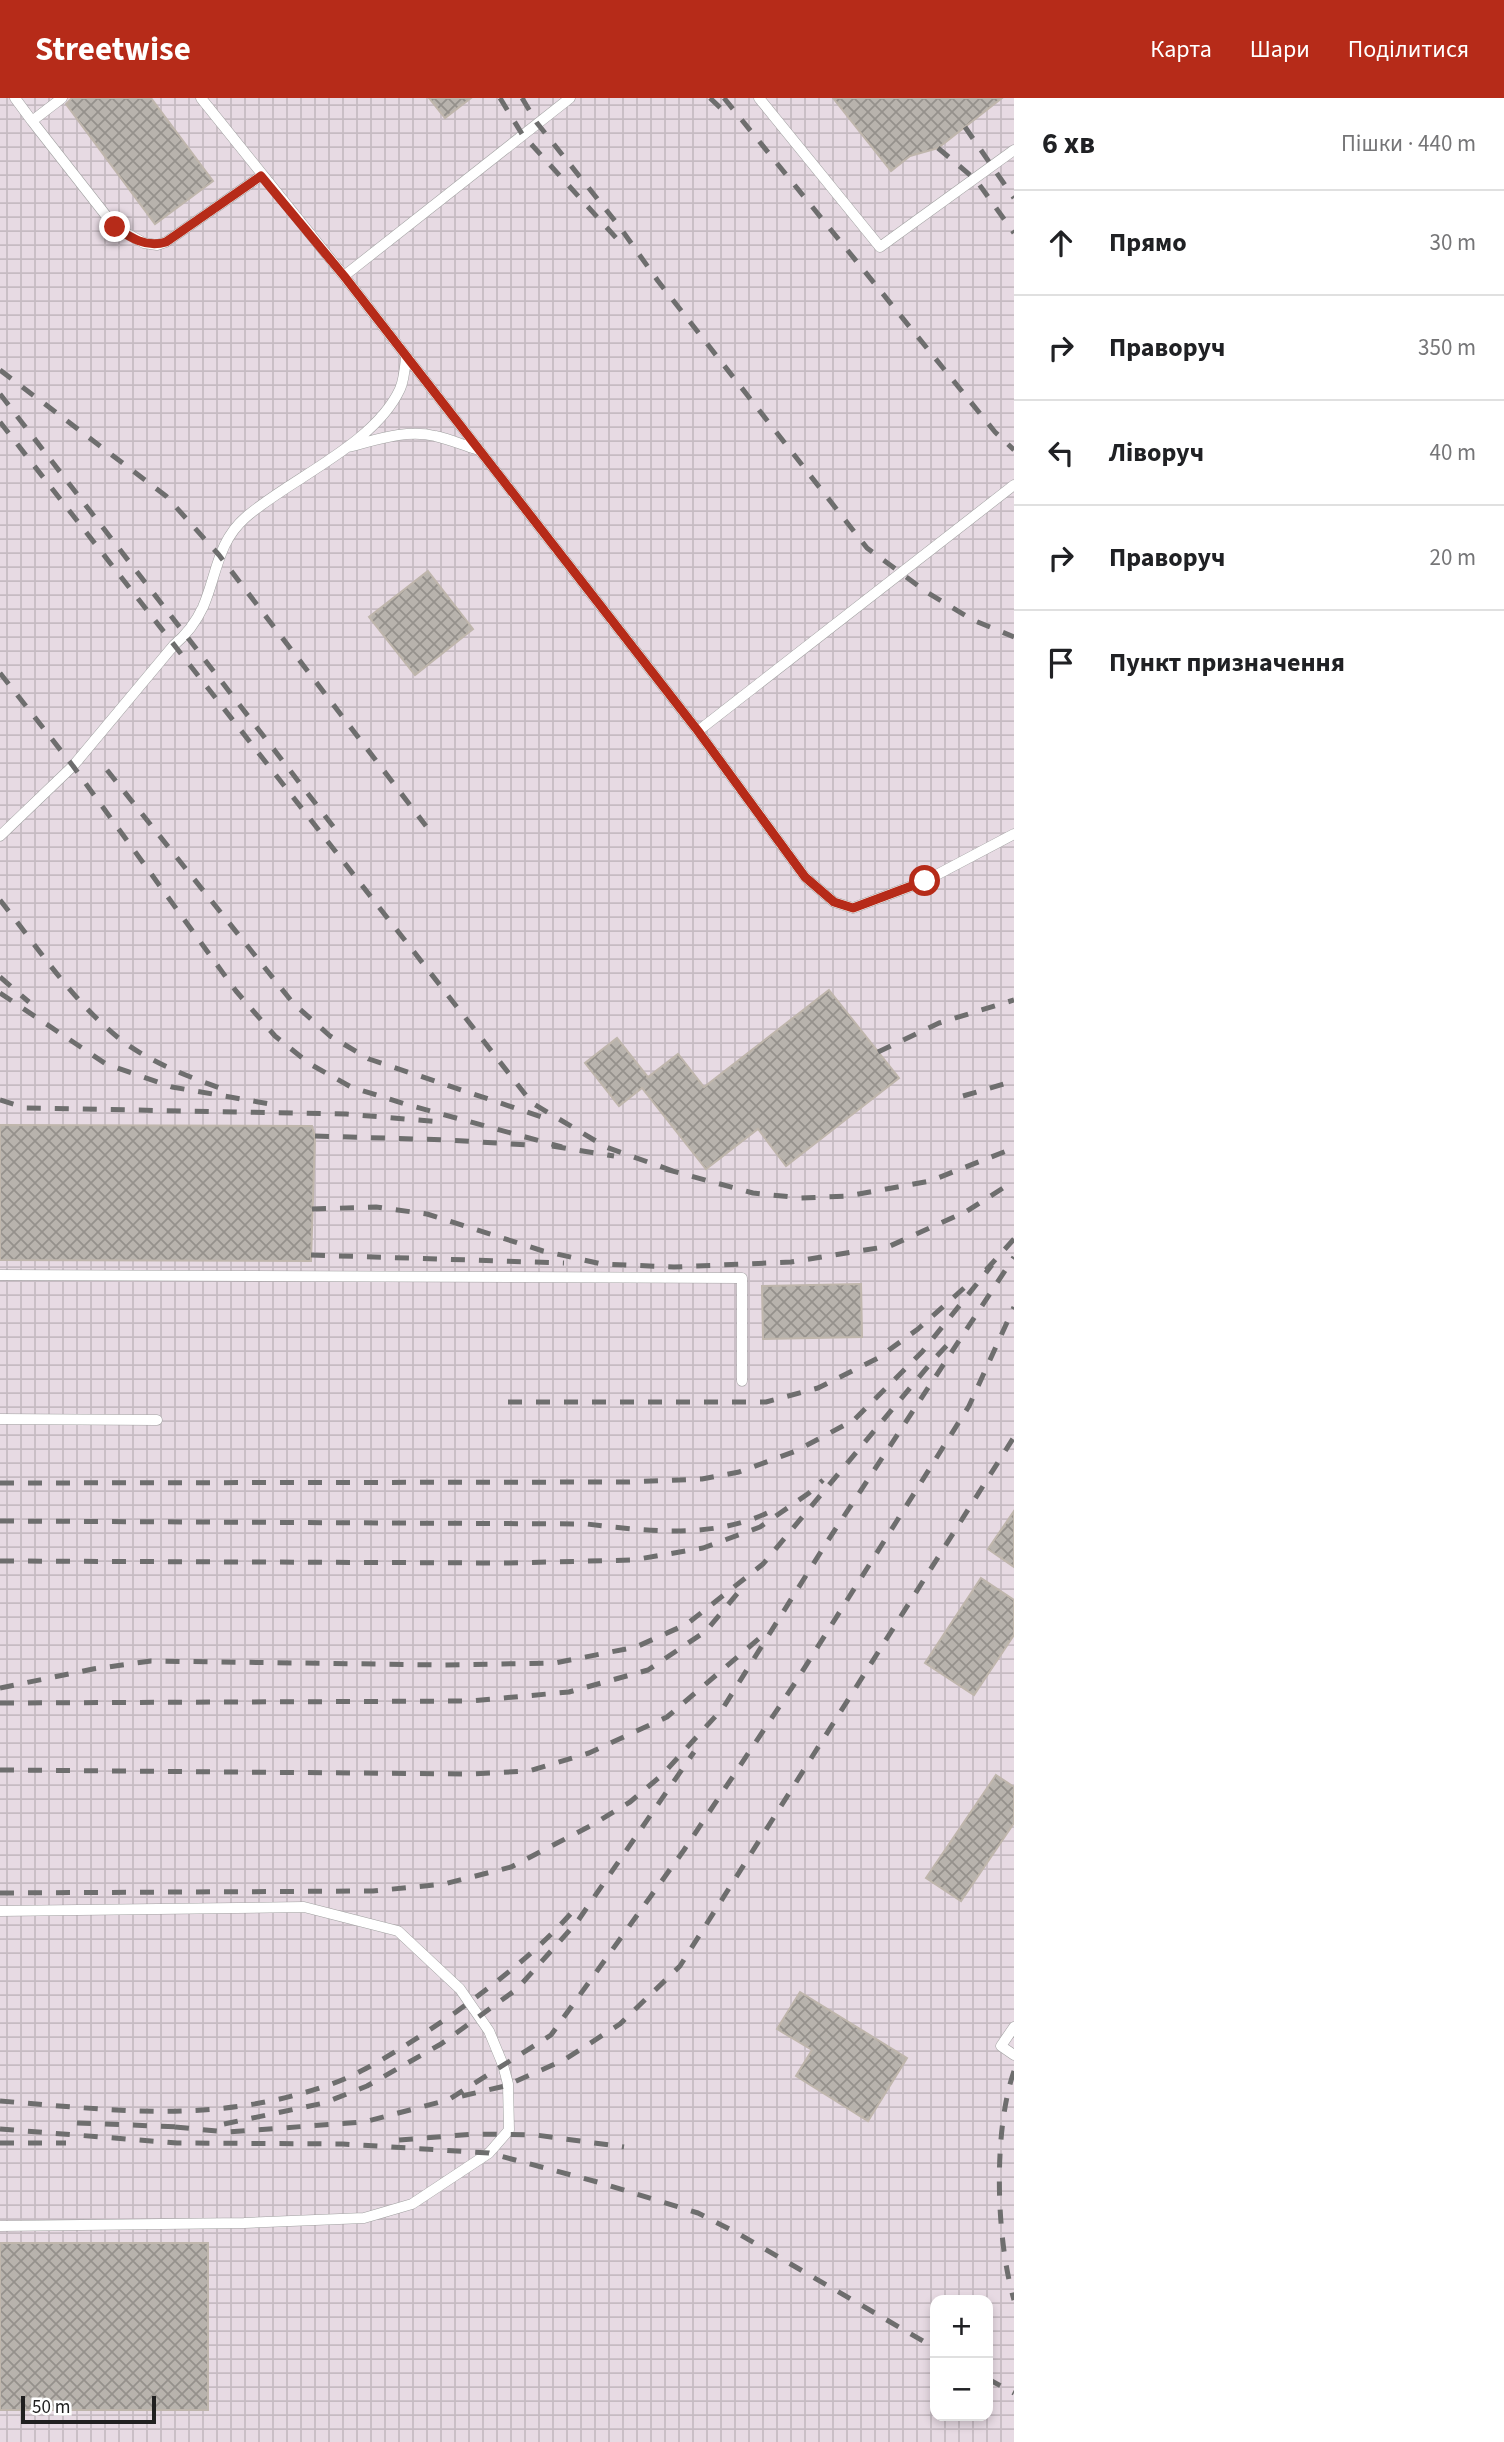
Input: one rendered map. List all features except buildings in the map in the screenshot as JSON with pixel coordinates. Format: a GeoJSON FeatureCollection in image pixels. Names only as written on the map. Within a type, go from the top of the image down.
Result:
{"type":"FeatureCollection","features":[{"type":"Feature","properties":{"kind":"lane"},"geometry":{"type":"LineString","coordinates":[[15,98],[115,227],[144,243],[156,245],[166,242],[261,176]]}},
{"type":"Feature","properties":{"kind":"lane"},"geometry":{"type":"LineString","coordinates":[[32,121],[62,98]]}},
{"type":"Feature","properties":{"kind":"lane"},"geometry":{"type":"LineString","coordinates":[[201,98],[344,276],[698,731],[805,877],[834,902],[853,908],[925,881],[1014,834]]}},
{"type":"Feature","properties":{"kind":"lane"},"geometry":{"type":"LineString","coordinates":[[344,276],[570,98]]}},
{"type":"Feature","properties":{"kind":"lane"},"geometry":{"type":"LineString","coordinates":[[759,98],[880,247],[1014,150]]}},
{"type":"Feature","properties":{"kind":"lane"},"geometry":{"type":"LineString","coordinates":[[0,836],[73,766],[174,645],[186,635],[203,608],[219,555],[230,533],[246,517],[344,448],[385,415],[401,387],[407,358]]}},
{"type":"Feature","properties":{"kind":"lane"},"geometry":{"type":"LineString","coordinates":[[344,448],[394,435],[412,434],[433,435],[477,450]]}},
{"type":"Feature","properties":{"kind":"lane"},"geometry":{"type":"LineString","coordinates":[[698,731],[1014,485]]}},
{"type":"Feature","properties":{"kind":"lane"},"geometry":{"type":"LineString","coordinates":[[0,1275],[742,1278],[742,1381]]}},
{"type":"Feature","properties":{"kind":"lane"},"geometry":{"type":"LineString","coordinates":[[0,1419],[157,1420]]}},
{"type":"Feature","properties":{"kind":"lane"},"geometry":{"type":"LineString","coordinates":[[0,1911],[304,1907],[398,1931],[460,1989],[489,2031],[508,2084],[509,2130],[489,2153],[412,2204],[364,2218],[0,2226]]}},
{"type":"Feature","properties":{"kind":"lane"},"geometry":{"type":"LineString","coordinates":[[1014,2027],[1001,2046],[1014,2055]]}},
{"type":"Feature","properties":{"kind":"shaded area"},"geometry":{"type":"Polygon","coordinates":[[[0,98],[1014,98],[1014,2442],[0,2442],[0,98]]]}},
{"type":"Feature","properties":{"kind":"railway"},"geometry":{"type":"LineString","coordinates":[[500,98],[522,134],[619,241]]}},
{"type":"Feature","properties":{"kind":"railway"},"geometry":{"type":"LineString","coordinates":[[522,98],[537,123],[619,226],[658,281],[867,548],[928,593],[973,620],[1014,637]]}},
{"type":"Feature","properties":{"kind":"railway"},"geometry":{"type":"LineString","coordinates":[[710,98],[729,116]]}},
{"type":"Feature","properties":{"kind":"railway"},"geometry":{"type":"LineString","coordinates":[[724,98],[995,432],[1014,450]]}},
{"type":"Feature","properties":{"kind":"railway"},"geometry":{"type":"LineString","coordinates":[[965,127],[1014,198]]}},
{"type":"Feature","properties":{"kind":"railway"},"geometry":{"type":"LineString","coordinates":[[938,148],[976,180],[1014,233]]}},
{"type":"Feature","properties":{"kind":"railway"},"geometry":{"type":"LineString","coordinates":[[0,370],[166,496],[219,555],[426,826]]}},
{"type":"Feature","properties":{"kind":"railway"},"geometry":{"type":"LineString","coordinates":[[0,394],[339,834]]}},
{"type":"Feature","properties":{"kind":"railway"},"geometry":{"type":"LineString","coordinates":[[0,422],[532,1103],[606,1147],[673,1171]]}},
{"type":"Feature","properties":{"kind":"railway"},"geometry":{"type":"LineString","coordinates":[[0,673],[73,766],[236,991],[275,1036],[310,1064],[351,1087],[562,1147]]}},
{"type":"Feature","properties":{"kind":"railway"},"geometry":{"type":"LineString","coordinates":[[107,770],[293,1003],[330,1036],[369,1059],[545,1118]]}},
{"type":"Feature","properties":{"kind":"railway"},"geometry":{"type":"LineString","coordinates":[[0,900],[58,976],[107,1028],[148,1057],[223,1089]]}},
{"type":"Feature","properties":{"kind":"railway"},"geometry":{"type":"LineString","coordinates":[[0,977],[29,1002]]}},
{"type":"Feature","properties":{"kind":"railway"},"geometry":{"type":"LineString","coordinates":[[0,993],[106,1064],[172,1087],[276,1105]]}},
{"type":"Feature","properties":{"kind":"railway"},"geometry":{"type":"LineString","coordinates":[[878,1052],[939,1023],[1014,1000]]}},
{"type":"Feature","properties":{"kind":"railway"},"geometry":{"type":"LineString","coordinates":[[963,1096],[1014,1081]]}},
{"type":"Feature","properties":{"kind":"railway"},"geometry":{"type":"LineString","coordinates":[[0,1100],[26,1108],[346,1114],[441,1122]]}},
{"type":"Feature","properties":{"kind":"railway"},"geometry":{"type":"LineString","coordinates":[[315,1136],[527,1145]]}},
{"type":"Feature","properties":{"kind":"railway"},"geometry":{"type":"LineString","coordinates":[[552,1146],[614,1156]]}},
{"type":"Feature","properties":{"kind":"railway"},"geometry":{"type":"LineString","coordinates":[[665,1169],[753,1193],[801,1198],[848,1196],[930,1181],[1014,1148]]}},
{"type":"Feature","properties":{"kind":"railway"},"geometry":{"type":"LineString","coordinates":[[312,1209],[376,1207],[427,1214],[543,1251],[602,1264],[674,1267],[791,1262],[890,1246],[967,1211],[1014,1181]]}},
{"type":"Feature","properties":{"kind":"railway"},"geometry":{"type":"LineString","coordinates":[[986,1270],[1014,1239]]}},
{"type":"Feature","properties":{"kind":"railway"},"geometry":{"type":"LineString","coordinates":[[311,1255],[564,1263]]}},
{"type":"Feature","properties":{"kind":"railway"},"geometry":{"type":"LineString","coordinates":[[0,1893],[373,1891],[444,1884],[511,1867],[630,1802],[662,1775],[723,1708],[827,1542],[1014,1257]]}},
{"type":"Feature","properties":{"kind":"railway"},"geometry":{"type":"LineString","coordinates":[[0,1483],[628,1482],[702,1479],[739,1472],[796,1451],[854,1420],[922,1352],[992,1265]]}},
{"type":"Feature","properties":{"kind":"railway"},"geometry":{"type":"LineString","coordinates":[[508,1402],[766,1402],[818,1388],[878,1358],[918,1329],[964,1288]]}},
{"type":"Feature","properties":{"kind":"railway"},"geometry":{"type":"LineString","coordinates":[[175,2127],[227,2132],[364,2122],[448,2100],[551,2035],[684,1850],[795,1683],[969,1406],[1014,1307]]}},
{"type":"Feature","properties":{"kind":"railway"},"geometry":{"type":"LineString","coordinates":[[0,1688],[93,1669],[151,1661],[444,1665],[555,1663],[636,1647],[687,1624],[763,1564],[952,1340]]}},
{"type":"Feature","properties":{"kind":"railway"},"geometry":{"type":"LineString","coordinates":[[462,2096],[505,2086],[564,2060],[620,2024],[680,1966],[1014,1437]]}},
{"type":"Feature","properties":{"kind":"railway"},"geometry":{"type":"LineString","coordinates":[[0,1561],[506,1563],[633,1560],[703,1548],[760,1527],[823,1480]]}},
{"type":"Feature","properties":{"kind":"railway"},"geometry":{"type":"LineString","coordinates":[[0,1521],[587,1524],[678,1531],[724,1527],[767,1513]]}},
{"type":"Feature","properties":{"kind":"railway"},"geometry":{"type":"LineString","coordinates":[[0,1703],[470,1701],[569,1692],[648,1670],[706,1631],[742,1588]]}},
{"type":"Feature","properties":{"kind":"railway"},"geometry":{"type":"LineString","coordinates":[[0,1770],[470,1774],[529,1771],[589,1753],[667,1717],[762,1636]]}},
{"type":"Feature","properties":{"kind":"railway"},"geometry":{"type":"LineString","coordinates":[[224,2124],[324,2103],[367,2086],[441,2044],[517,1989],[577,1922],[694,1752]]}},
{"type":"Feature","properties":{"kind":"railway"},"geometry":{"type":"LineString","coordinates":[[0,2101],[112,2110],[185,2111],[258,2103],[329,2085],[385,2058],[456,2012],[521,1962],[579,1904]]}},
{"type":"Feature","properties":{"kind":"railway"},"geometry":{"type":"LineString","coordinates":[[1014,2071],[1003,2124],[999,2185],[1003,2247],[1014,2300]]}},
{"type":"Feature","properties":{"kind":"railway"},"geometry":{"type":"LineString","coordinates":[[77,2123],[183,2127]]}},
{"type":"Feature","properties":{"kind":"railway"},"geometry":{"type":"LineString","coordinates":[[0,2129],[177,2143],[343,2144],[489,2153],[698,2213],[930,2345]]}},
{"type":"Feature","properties":{"kind":"railway"},"geometry":{"type":"LineString","coordinates":[[399,2140],[474,2134],[536,2135],[624,2147]]}},
{"type":"Feature","properties":{"kind":"railway"},"geometry":{"type":"LineString","coordinates":[[0,2143],[66,2143]]}},
{"type":"Feature","properties":{"kind":"railway"},"geometry":{"type":"LineString","coordinates":[[993,2382],[1014,2393]]}},
{"type":"Feature","properties":{"kind":"route"},"geometry":{"type":"LineString","coordinates":[[115,227],[144,243],[156,245],[166,242],[261,176],[344,276],[698,731],[805,877],[834,902],[853,908],[925,881]]}}]}
